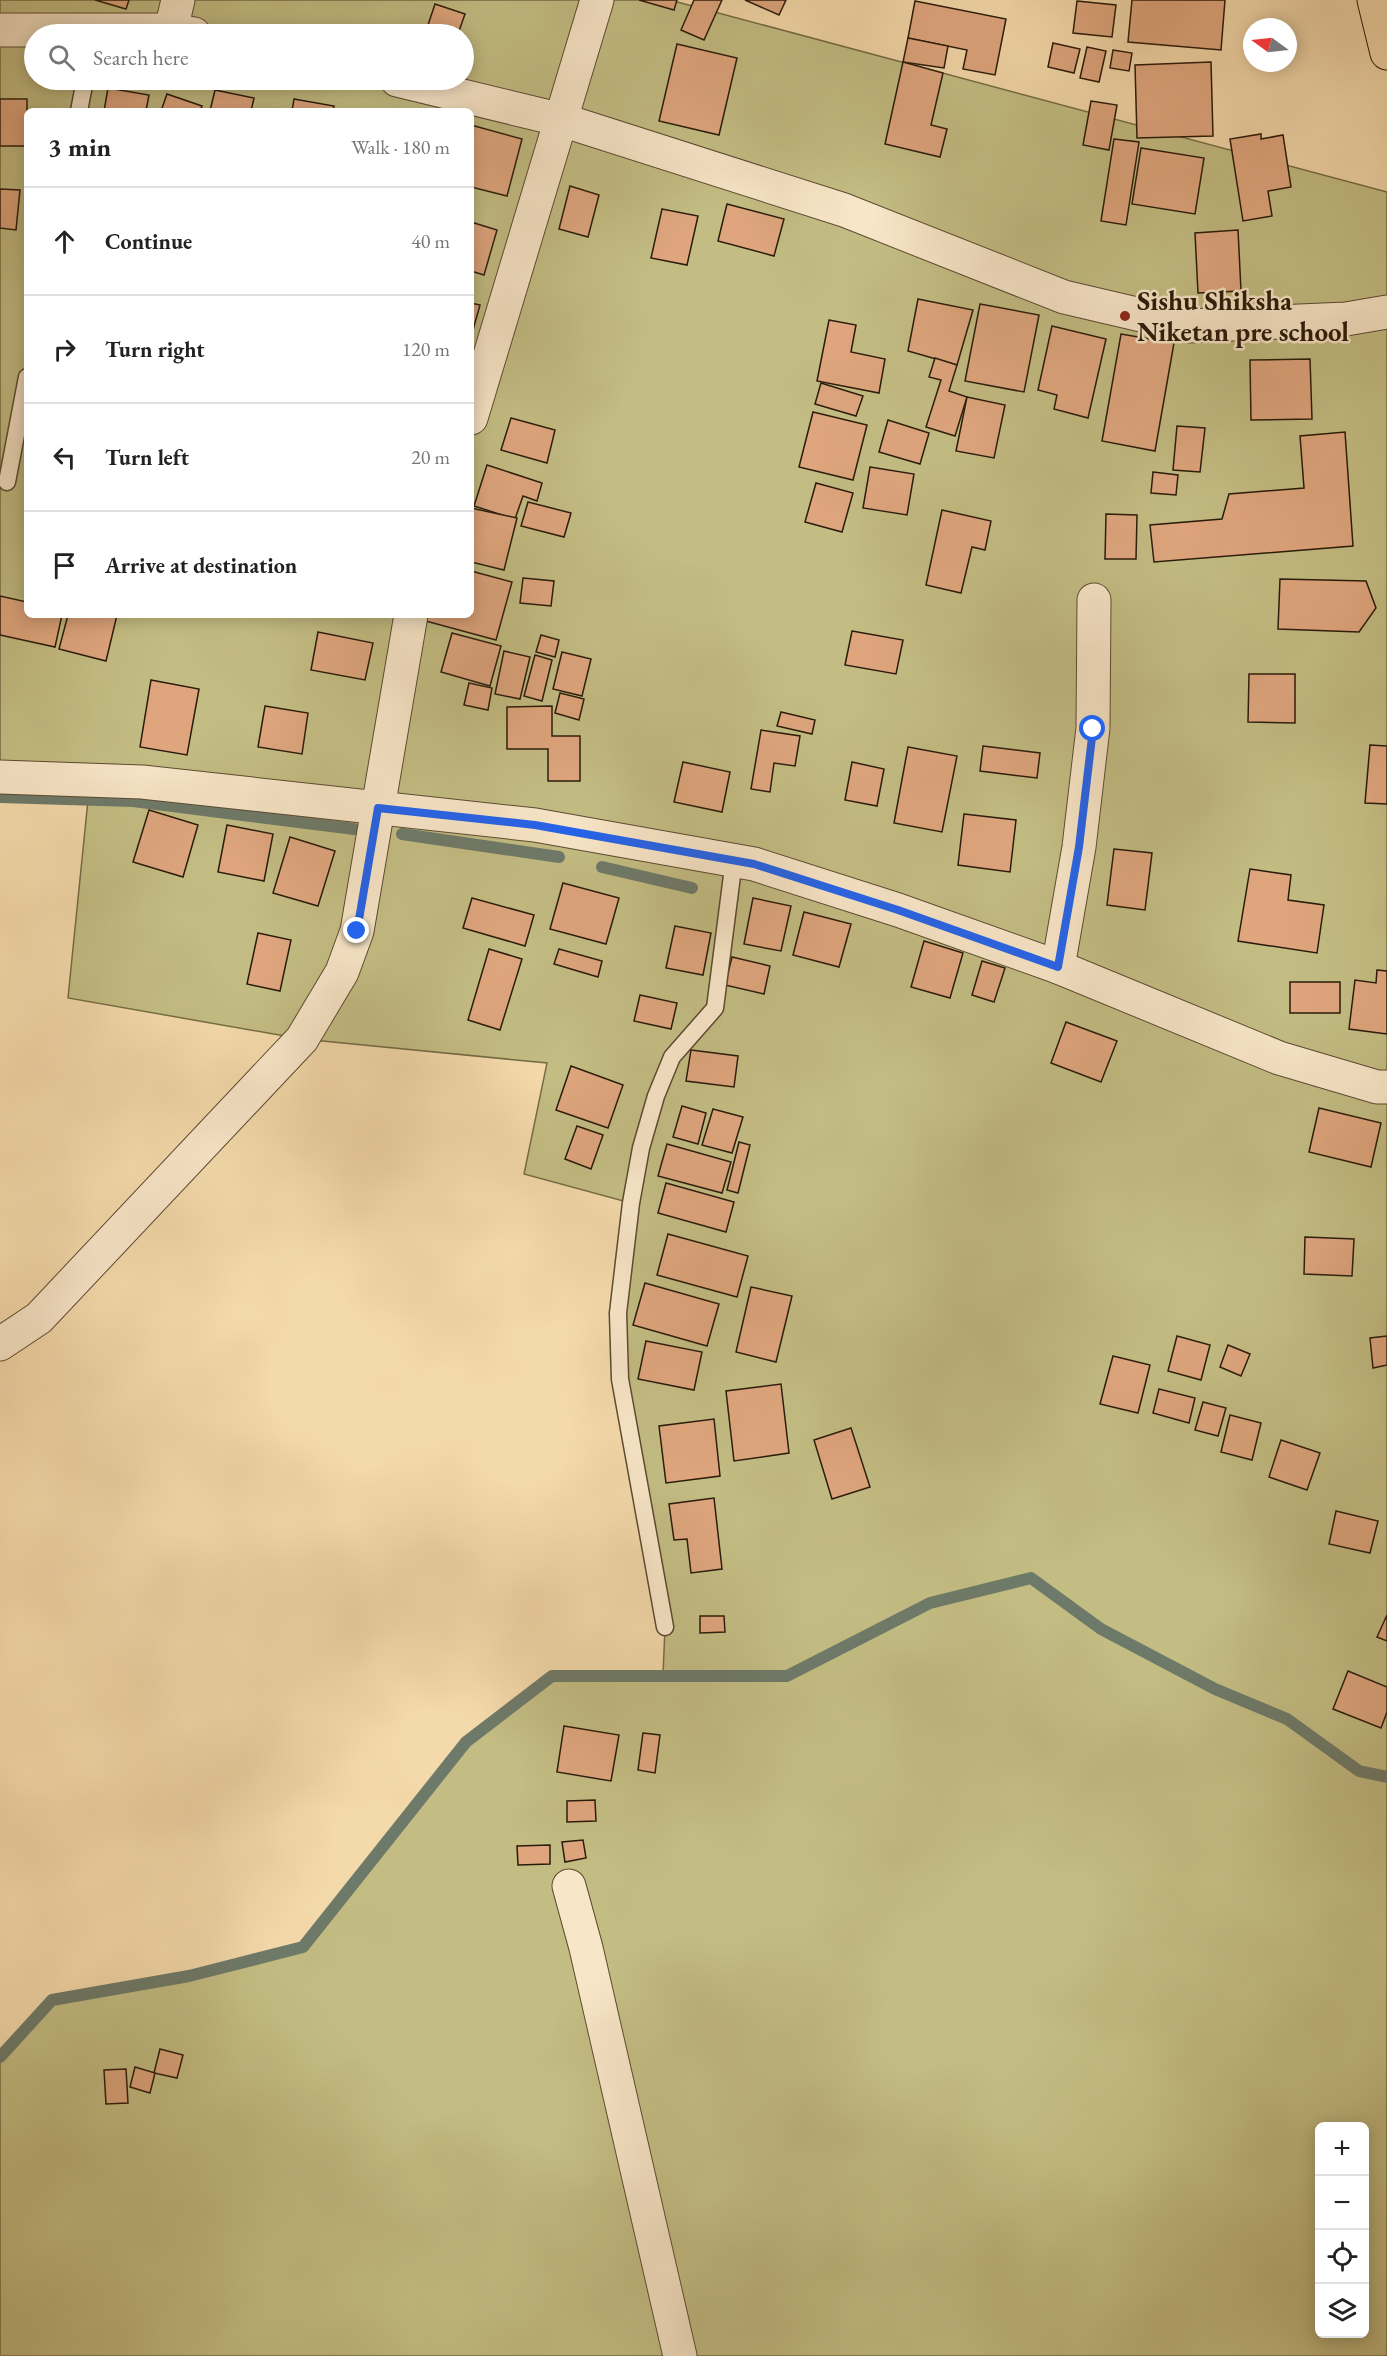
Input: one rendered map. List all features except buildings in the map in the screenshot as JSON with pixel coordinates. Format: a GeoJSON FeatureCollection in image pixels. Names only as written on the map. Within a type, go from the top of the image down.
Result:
{"type":"FeatureCollection","features":[{"type":"Feature","properties":{"kind":"highway"},"geometry":{"type":"LineString","coordinates":[[1374,0],[1387,53]]}},
{"type":"Feature","properties":{"kind":"street"},"geometry":{"type":"LineString","coordinates":[[474,408],[597,0]]}},
{"type":"Feature","properties":{"kind":"street"},"geometry":{"type":"LineString","coordinates":[[157,24],[181,21]]}},
{"type":"Feature","properties":{"kind":"street"},"geometry":{"type":"LineString","coordinates":[[0,30],[24,31]]}},
{"type":"Feature","properties":{"kind":"street"},"geometry":{"type":"LineString","coordinates":[[438,90],[562,120],[844,210],[1064,297],[1188,326],[1346,319],[1387,312]]}},
{"type":"Feature","properties":{"kind":"street"},"geometry":{"type":"LineString","coordinates":[[1058,967],[1079,847],[1093,729],[1094,600]]}},
{"type":"Feature","properties":{"kind":"street"},"geometry":{"type":"LineString","coordinates":[[0,1344],[39,1318],[302,1039],[342,972],[357,931],[410,618]]}},
{"type":"Feature","properties":{"kind":"street"},"geometry":{"type":"LineString","coordinates":[[0,777],[142,782],[535,825],[754,864],[898,910],[1058,967],[1279,1058],[1387,1088]]}},
{"type":"Feature","properties":{"kind":"street"},"geometry":{"type":"LineString","coordinates":[[569,1886],[586,1948],[680,2356]]}},
{"type":"Feature","properties":{"kind":"lane"},"geometry":{"type":"LineString","coordinates":[[80,108],[83,90]]}},
{"type":"Feature","properties":{"kind":"lane"},"geometry":{"type":"LineString","coordinates":[[7,482],[24,393]]}},
{"type":"Feature","properties":{"kind":"lane"},"geometry":{"type":"LineString","coordinates":[[665,1627],[620,1379],[618,1313],[631,1203],[641,1148],[656,1096],[672,1056],[715,1008],[734,860]]}},
{"type":"Feature","properties":{"kind":"shaded area"},"geometry":{"type":"Polygon","coordinates":[[[0,0],[670,0],[1387,192],[1387,2356],[0,2356],[0,2057],[52,2000],[189,1976],[303,1947],[466,1742],[552,1676],[663,1675],[665,1627],[620,1379],[631,1203],[524,1174],[547,1063],[302,1039],[68,998],[90,780],[0,777],[0,0]]]}},
{"type":"Feature","properties":{"kind":"waterway"},"geometry":{"type":"LineString","coordinates":[[0,797],[133,801],[354,829]]}},
{"type":"Feature","properties":{"kind":"waterway"},"geometry":{"type":"LineString","coordinates":[[402,834],[559,857]]}},
{"type":"Feature","properties":{"kind":"waterway"},"geometry":{"type":"LineString","coordinates":[[602,867],[692,888]]}},
{"type":"Feature","properties":{"kind":"waterway"},"geometry":{"type":"LineString","coordinates":[[0,2057],[52,2000],[189,1976],[303,1947],[466,1742],[552,1676],[787,1676],[930,1603],[1031,1578],[1101,1629],[1215,1689],[1287,1719],[1359,1771],[1387,1777]]}},
{"type":"Feature","properties":{"kind":"place","name":"Sishu Shiksha Niketan pre school"},"geometry":{"type":"Point","coordinates":[1125,316]}},
{"type":"Feature","properties":{"kind":"route"},"geometry":{"type":"LineString","coordinates":[[357,931],[378,808],[535,825],[754,864],[898,910],[1058,967],[1079,847],[1093,729]]}}]}
